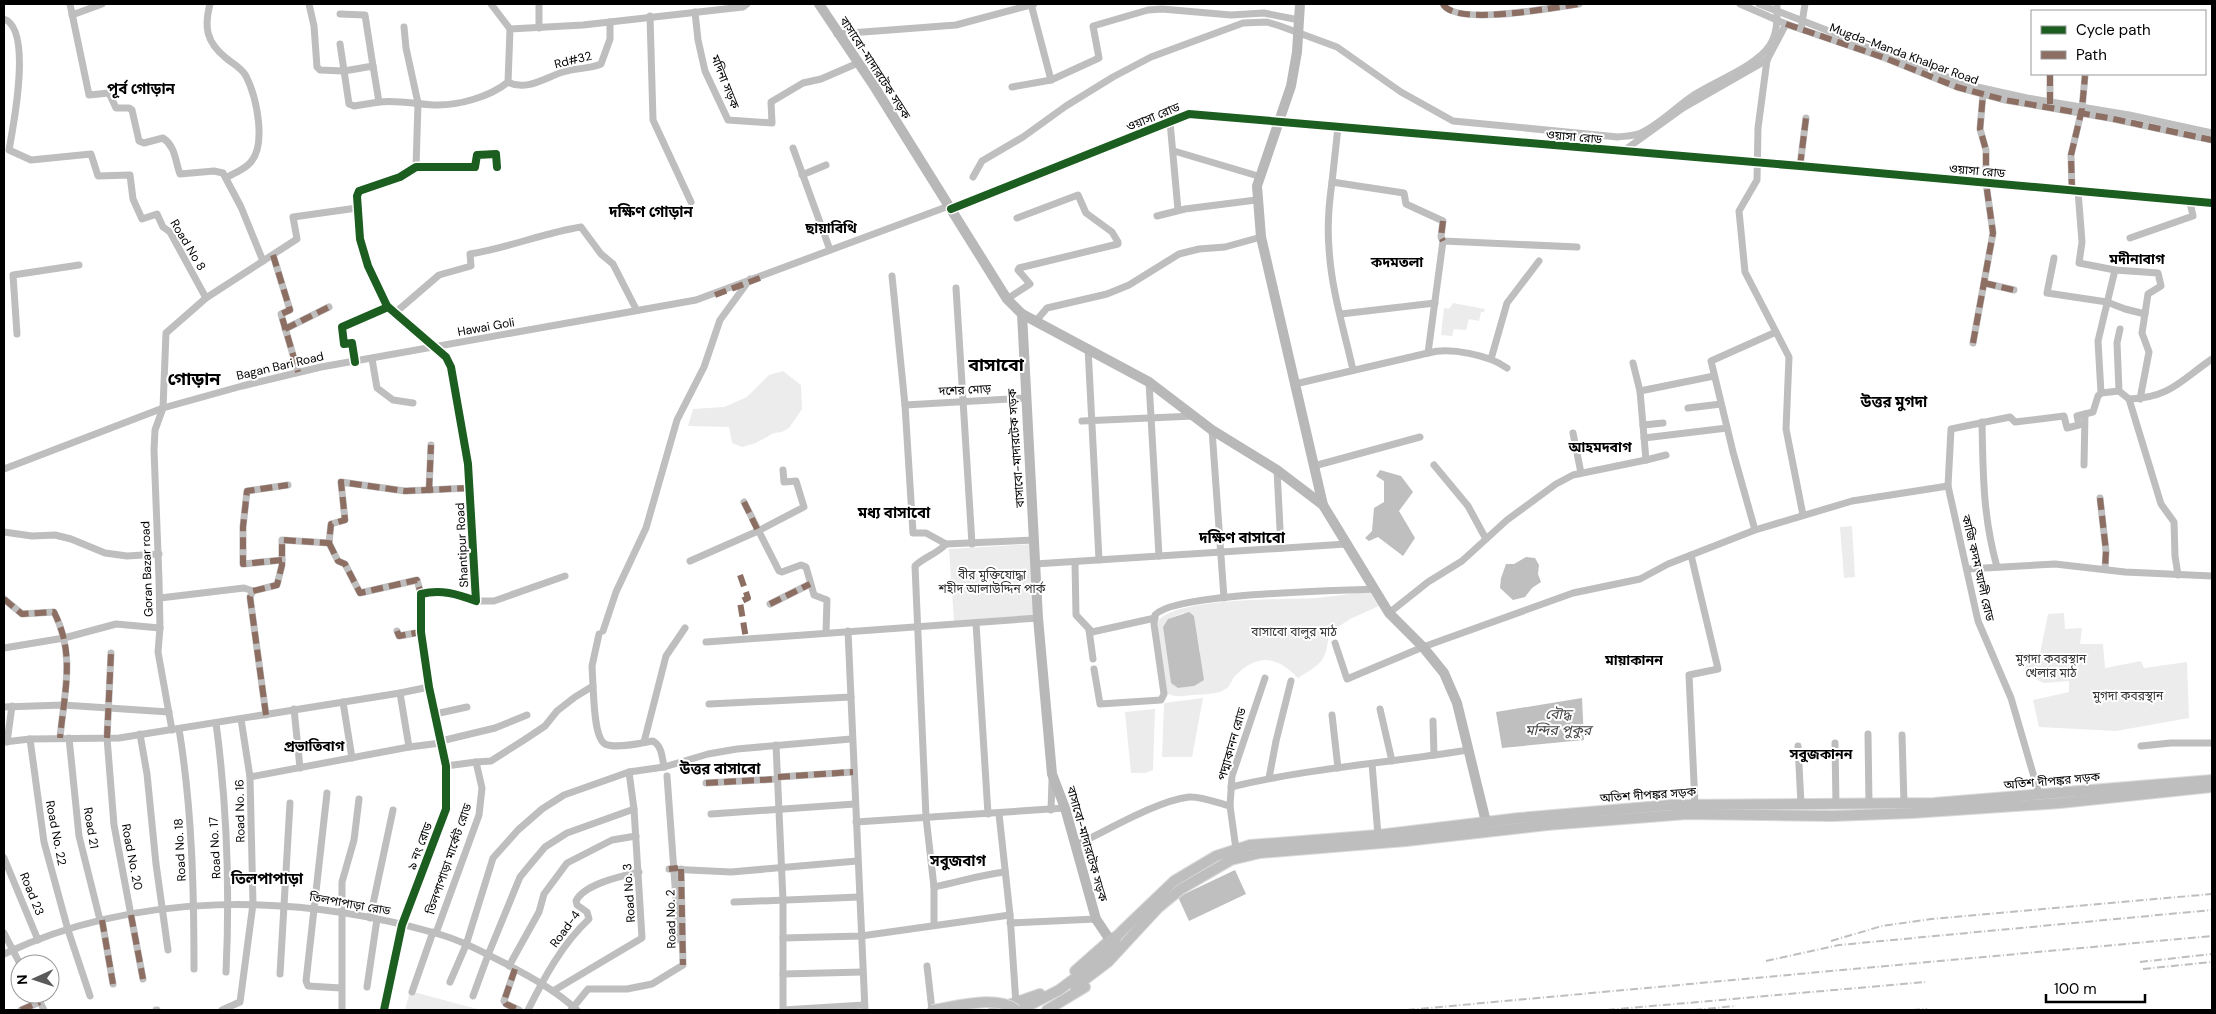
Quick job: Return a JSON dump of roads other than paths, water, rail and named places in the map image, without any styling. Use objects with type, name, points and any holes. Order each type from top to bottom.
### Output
[{"type":"main road","name":"অতিশ দীপঙ্কর সড়ক","points":[[1115,942],[1169,886],[1211,859],[1266,844],[1487,827],[1695,804],[1836,805],[2039,799],[2212,780]]},
{"type":"main road","name":"অতিশ দীপঙ্কর সড়ক","points":[[1115,942],[1130,936],[1181,888],[1237,853],[1406,841],[1487,827],[1547,825],[1687,814],[1858,815],[2039,799],[2212,787]]},
{"type":"main road","points":[[1047,1010],[1093,981],[1117,962],[1129,946],[1130,936]]},
{"type":"main road","points":[[994,1010],[1017,1008],[1059,990],[1094,965],[1115,942]]},
{"type":"main road","points":[[1038,1010],[1095,973],[1115,942]]},
{"type":"main road","points":[[932,1010],[992,1002],[1004,1003],[1017,1008]]},
{"type":"street","points":[[70,4],[89,95],[109,93],[116,108],[129,108],[132,110],[139,140],[144,143],[163,138],[167,140],[173,148],[180,174],[219,172],[226,178],[241,207],[263,261]]},
{"type":"street","points":[[72,15],[102,4]]},
{"type":"street","points":[[210,4],[206,27],[214,45],[226,58],[237,64],[246,75],[258,115],[256,153],[250,163],[226,178]]},
{"type":"street","points":[[309,4],[314,26],[318,68],[322,71],[344,71],[373,66]]},
{"type":"street","points":[[340,44],[349,104],[354,106],[394,100],[436,105],[462,102],[484,95],[508,82],[510,29],[491,4]]},
{"type":"street","points":[[539,4],[539,28]]},
{"type":"street","points":[[510,29],[610,22],[743,7],[747,4]]},
{"type":"street","name":"বাসাবো-মাদারটেক সড়ক","points":[[819,4],[1007,299],[1022,314],[1038,618],[1052,774],[1065,808],[1096,919],[1115,942]]},
{"type":"street","points":[[837,34],[956,26],[1032,4],[1051,80]]},
{"type":"street","points":[[1300,4],[1299,29],[1291,86],[1258,176],[1256,200],[1261,237],[1323,504],[1388,613],[1423,647],[1444,672],[1457,703],[1487,827]]},
{"type":"street","points":[[1443,4],[1449,10],[1479,16],[1580,4]]},
{"type":"street","name":"Mugda-Manda Khalpar Road","points":[[1740,4],[1786,24],[1885,58],[1942,82],[1983,94],[2005,100],[2051,103],[2082,108],[2212,140]]},
{"type":"street","points":[[1801,29],[1805,4]]},
{"type":"street","points":[[1012,87],[1051,80],[1100,57],[1093,26],[1148,10],[1162,9],[1230,15],[1264,13],[1299,29]]},
{"type":"street","name":"মদিনা সড়ক","points":[[695,12],[698,40],[705,71],[728,120],[772,123],[771,102],[803,83],[821,79],[858,63]]},
{"type":"street","points":[[340,14],[365,15],[379,102]]},
{"type":"street","points":[[650,16],[653,120],[690,202]]},
{"type":"street","name":"Road No 8","points":[[4,19],[13,26],[20,53],[14,126],[9,150],[30,160],[91,154],[98,176],[130,175],[133,199],[142,220],[157,214],[163,227],[170,232],[206,298]]},
{"type":"street","name":"Rd#32","points":[[508,82],[515,85],[529,84],[561,72],[602,64],[610,39],[610,22]]},
{"type":"street","points":[[1786,24],[1767,60],[1758,128],[1759,163],[1757,180],[1739,211],[1745,272],[1789,357],[1786,429],[1803,515]]},
{"type":"street","points":[[404,27],[406,48],[418,103],[416,166]]},
{"type":"street","points":[[1622,152],[1684,108],[1767,60]]},
{"type":"street","points":[[2050,75],[2051,103]]},
{"type":"street","points":[[2085,76],[2082,108],[2071,155],[2082,242],[2080,263],[2115,270],[2158,273],[2161,286],[2148,294],[2142,333],[2149,352],[2140,399]]},
{"type":"street","points":[[1973,343],[1993,233],[1986,183],[1986,150],[1980,129],[1983,94]]},
{"type":"street","name":"ওয়াসা রোড","points":[[760,278],[830,250],[950,208],[1189,114],[2212,203]]},
{"type":"street","points":[[1800,166],[1806,118]]},
{"type":"street","points":[[1170,122],[1178,210]]},
{"type":"street","points":[[1338,127],[1329,210],[1329,248],[1353,370]]},
{"type":"street","points":[[792,148],[830,250]]},
{"type":"street","points":[[1174,151],[1258,176]]},
{"type":"street","points":[[356,362],[352,343],[344,344],[342,328],[388,307],[368,266],[360,238],[357,208],[359,191],[400,177],[416,166],[475,167],[477,155],[496,154],[497,168]]},
{"type":"street","points":[[802,175],[826,165]]},
{"type":"street","points":[[1332,182],[1404,193],[1406,204],[1443,221],[1441,237],[1443,241],[1428,353]]},
{"type":"street","points":[[1007,299],[1030,284],[1018,270],[1019,268],[1118,244],[1112,232],[1086,213],[1078,196],[1074,195],[1017,218]]},
{"type":"street","points":[[1157,216],[1178,210],[1256,200]]},
{"type":"street","points":[[2130,238],[2194,216],[2190,202]]},
{"type":"street","name":"Goran Bazar road","points":[[175,729],[169,712],[158,652],[160,598],[154,450],[155,430],[163,408],[166,333],[206,298],[297,239],[293,217],[357,208]]},
{"type":"street","points":[[396,312],[439,275],[471,266],[470,254],[500,249],[552,233],[580,227],[601,254],[613,264],[636,310]]},
{"type":"street","points":[[1035,322],[1047,308],[1106,294],[1129,285],[1179,254],[1199,249],[1225,247],[1261,237]]},
{"type":"street","points":[[1443,241],[1577,247]]},
{"type":"street","points":[[273,256],[290,310],[282,314],[298,372]]},
{"type":"street","points":[[2054,258],[2047,293],[2107,302],[2125,310],[2145,314]]},
{"type":"street","points":[[1491,359],[1507,303],[1539,261]]},
{"type":"street","points":[[17,334],[13,275],[79,265]]},
{"type":"street","points":[[2102,393],[2098,341],[2115,270]]},
{"type":"street","points":[[892,276],[906,405],[913,532],[926,533],[946,544],[1035,540]]},
{"type":"street","name":"Hawai Goli","points":[[433,347],[696,300],[760,278]]},
{"type":"street","points":[[1984,283],[2014,290]]},
{"type":"street","points":[[956,288],[972,544]]},
{"type":"street","points":[[1341,314],[1435,303]]},
{"type":"street","points":[[285,329],[329,307]]},
{"type":"street","name":"Shantipur Road","points":[[388,307],[446,357],[451,367],[468,464],[476,601],[456,593],[436,590],[421,594]]},
{"type":"street","points":[[1022,314],[1149,382],[1212,430],[1278,470],[1323,504]]},
{"type":"street","points":[[2120,329],[2117,343],[2119,391],[2129,400],[2161,504],[2174,522],[2178,574]]},
{"type":"street","points":[[1755,530],[1711,361],[1776,332]]},
{"type":"street","name":"Bagan Bari Road","points":[[4,468],[163,408],[298,372],[433,347]]},
{"type":"street","points":[[1088,348],[1099,560]]},
{"type":"street","points":[[1295,384],[1428,353],[1447,351],[1491,359],[1507,368]]},
{"type":"street","points":[[372,359],[377,388],[393,400],[413,403]]},
{"type":"street","points":[[2129,400],[2156,396],[2172,390],[2186,377],[2212,359]]},
{"type":"street","points":[[1633,364],[1640,391],[1646,460]]},
{"type":"street","points":[[1640,391],[1714,376]]},
{"type":"street","points":[[1149,382],[1159,556]]},
{"type":"street","points":[[1998,567],[1989,539],[1984,503],[1982,422],[2010,417],[2015,422],[2064,416],[2067,428],[2078,425],[2077,416],[2093,412],[2098,396],[2102,393],[2119,391]]},
{"type":"street","name":"দশের মোড়","points":[[906,405],[1025,398]]},
{"type":"street","points":[[1688,408],[1721,404]]},
{"type":"street","points":[[2084,465],[2085,414]]},
{"type":"street","points":[[1082,421],[1194,416]]},
{"type":"street","points":[[1643,425],[1663,422]]},
{"type":"street","name":"কাজি কদম আলী রোড","points":[[1982,422],[1951,429],[1948,486],[1978,621],[2011,698],[2039,799]]},
{"type":"street","points":[[1644,438],[1727,428]]},
{"type":"street","points":[[1212,430],[1224,598]]},
{"type":"street","points":[[1573,433],[1581,473]]},
{"type":"street","points":[[1314,466],[1420,438]]},
{"type":"street","points":[[429,490],[431,445]]},
{"type":"street","points":[[1388,613],[1428,582],[1462,561],[1507,520],[1556,484],[1573,475],[1666,455]]},
{"type":"street","points":[[1434,465],[1468,506],[1486,539]]},
{"type":"street","points":[[690,561],[758,531],[804,507],[796,481],[784,482],[782,470]]},
{"type":"street","points":[[1278,470],[1281,548]]},
{"type":"street","points":[[12,706],[5,742],[30,739],[107,738],[140,734],[400,694],[429,687],[421,632],[421,594],[417,580],[360,593],[345,564],[338,561],[329,543],[331,524],[345,520],[341,482],[405,491],[470,488]]},
{"type":"street","points":[[282,560],[243,564],[243,527],[247,491],[288,485]]},
{"type":"street","points":[[1335,643],[1347,679],[1423,647],[1573,593],[1640,579],[1668,564],[1755,530],[1852,501],[1948,486]]},
{"type":"street","points":[[2100,498],[2106,551],[2105,569]]},
{"type":"street","points":[[744,502],[778,571],[782,572],[804,565],[816,597],[826,600],[826,633]]},
{"type":"street","points":[[4,532],[32,536],[55,535],[71,539],[106,553],[128,556],[159,554]]},
{"type":"street","points":[[160,598],[244,588],[253,592],[277,585],[282,560],[282,540],[329,543]]},
{"type":"street","points":[[934,924],[934,887],[926,817],[915,566],[939,552],[946,544]]},
{"type":"street","points":[[1035,564],[1346,544]]},
{"type":"street","points":[[1691,555],[1718,669],[1689,675],[1695,804]]},
{"type":"street","points":[[1074,562],[1075,612],[1089,630],[1093,659]]},
{"type":"street","points":[[1967,569],[2055,564],[2212,576]]},
{"type":"street","points":[[476,601],[494,602],[565,576]]},
{"type":"street","points":[[770,604],[810,584]]},
{"type":"street","points":[[1094,669],[1100,704],[1161,700],[1164,697],[1154,632],[1155,618],[1158,612],[1173,605],[1196,600],[1373,589]]},
{"type":"street","points":[[253,592],[250,597],[266,715]]},
{"type":"street","points":[[4,599],[22,614],[54,612],[64,638],[68,674],[60,738]]},
{"type":"street","points":[[4,609],[11,606]]},
{"type":"street","points":[[706,642],[1038,618]]},
{"type":"street","points":[[1089,630],[1095,632],[1155,618]]},
{"type":"street","points":[[976,622],[988,814]]},
{"type":"street","points":[[4,648],[64,638],[116,624],[160,628]]},
{"type":"street","points":[[644,742],[666,656],[685,628]]},
{"type":"street","points":[[398,631],[399,636],[421,632]]},
{"type":"street","points":[[776,745],[783,900],[783,1010],[864,1008],[848,632]]},
{"type":"street","points":[[599,634],[592,666],[597,728],[603,742],[606,745],[620,746],[653,741],[658,744],[664,766]]},
{"type":"street","name":"Road No. 20","points":[[111,653],[107,738],[114,825],[143,979]]},
{"type":"street","name":"পদ্মাকানন রোড","points":[[1237,853],[1230,806],[1231,787],[1235,765],[1265,678]]},
{"type":"street","points":[[1270,778],[1276,741],[1291,681]]},
{"type":"street","points":[[446,766],[491,760],[545,726],[557,711],[593,686]]},
{"type":"street","name":"৯ নং রোড","points":[[384,1010],[402,925],[446,809],[446,766],[429,687]]},
{"type":"street","points":[[400,694],[409,747]]},
{"type":"street","points":[[709,704],[851,697]]},
{"type":"street","points":[[343,702],[352,758]]},
{"type":"street","points":[[4,707],[63,705],[169,712]]},
{"type":"street","points":[[435,714],[467,707]]},
{"type":"street","points":[[294,709],[300,768]]},
{"type":"street","points":[[1380,709],[1392,761]]},
{"type":"street","points":[[250,777],[441,742],[495,728],[527,715]]},
{"type":"street","points":[[1332,715],[1338,768]]},
{"type":"street","name":"Road No. 16","points":[[222,1010],[240,1002],[253,904],[250,777],[241,719]]},
{"type":"street","points":[[1432,721],[1434,756]]},
{"type":"street","name":"Road No. 17","points":[[216,723],[222,768],[229,905],[226,972]]},
{"type":"street","name":"Road No. 18","points":[[175,729],[188,794],[194,907],[194,969]]},
{"type":"street","points":[[140,734],[147,774],[156,864],[168,950]]},
{"type":"street","points":[[1868,734],[1869,804]]},
{"type":"street","points":[[1902,735],[1904,804]]},
{"type":"street","name":"Road 21","points":[[69,738],[79,836],[101,920],[113,984]]},
{"type":"street","name":"Road No. 22","points":[[30,739],[44,842],[68,930],[90,996]]},
{"type":"street","points":[[450,982],[466,945],[493,858],[518,830],[542,809],[564,795],[629,772],[664,766],[708,754],[776,745],[852,739]]},
{"type":"street","points":[[1835,742],[1836,805]]},
{"type":"street","points":[[2141,746],[2212,743]]},
{"type":"street","points":[[1798,746],[1801,804]]},
{"type":"street","points":[[1231,787],[1270,778],[1468,750]]},
{"type":"street","name":"তিলপাপাড়া মার্কেট রোড","points":[[412,992],[479,815],[482,788],[476,762]]},
{"type":"street","points":[[1372,764],[1378,835]]},
{"type":"street","name":"Road No. 3","points":[[553,991],[642,938],[639,872],[629,772]]},
{"type":"street","points":[[706,783],[853,772]]},
{"type":"street","points":[[1051,810],[1052,774]]},
{"type":"street","points":[[327,793],[306,981],[308,986],[341,988]]},
{"type":"street","points":[[1076,846],[1111,827],[1172,802],[1190,797],[1230,806]]},
{"type":"street","points":[[342,1010],[342,882],[354,840],[359,799]]},
{"type":"street","points":[[280,974],[290,803]]},
{"type":"street","points":[[712,814],[855,804]]},
{"type":"street","points":[[856,822],[999,814],[1065,808]]},
{"type":"street","points":[[473,996],[520,877],[545,847],[567,833],[634,809]]},
{"type":"street","points":[[370,918],[393,810]]},
{"type":"street","points":[[999,814],[1010,915],[1017,1008]]},
{"type":"street","points":[[519,1010],[506,1004],[504,1000],[512,967],[539,912],[544,894],[567,863],[612,840],[636,836]]},
{"type":"street","name":"Road 23","points":[[4,858],[38,940]]},
{"type":"street","points":[[669,869],[731,872],[858,862]]},
{"type":"street","name":"Road No. 2","points":[[574,1009],[588,989],[627,989],[652,984],[683,965],[680,869]]},
{"type":"street","name":"Road-4","points":[[541,983],[574,933],[589,919],[587,912],[577,905],[578,896],[607,880],[639,872]]},
{"type":"street","points":[[934,887],[978,875],[1005,872]]},
{"type":"street","points":[[734,902],[859,897]]},
{"type":"street","name":"তিলপাপাড়া রোড","points":[[4,954],[38,940],[101,920],[163,909],[253,904],[284,906],[370,918],[435,933],[466,945],[512,967],[553,991],[574,1009]]},
{"type":"street","points":[[783,938],[861,936],[934,924],[1010,915]]},
{"type":"street","points":[[1010,923],[1096,919]]},
{"type":"street","points":[[367,987],[377,920]]},
{"type":"street","points":[[4,934],[15,954]]},
{"type":"street","points":[[927,966],[932,1010]]},
{"type":"street","points":[[783,974],[863,972]]},
{"type":"street","points":[[528,1010],[541,983]]},
{"type":"street","points":[[21,1010],[35,1004]]},
{"type":"water","points":[[1380,470],[1401,476],[1413,492],[1399,511],[1415,538],[1403,556],[1378,537],[1369,541],[1365,538],[1372,531],[1374,508],[1384,502],[1384,481],[1376,476]]},
{"type":"water","points":[[1526,557],[1535,558],[1539,565],[1538,574],[1541,582],[1532,588],[1525,597],[1513,600],[1500,588],[1501,578],[1506,564],[1514,564]]},
{"type":"water","points":[[1189,612],[1194,616],[1204,680],[1194,686],[1178,688],[1171,683],[1163,627],[1168,619]]},
{"type":"water","name":"বৌদ্ধ মন্দির পুকুর","points":[[1582,698],[1584,740],[1502,748],[1496,712]]},
{"type":"water","points":[[1235,870],[1246,894],[1189,921],[1178,897]]},
{"type":"waterway","points":[[1759,4],[1968,85],[2027,98],[2129,115],[2212,133]]},
{"type":"waterway","points":[[973,177],[982,161],[1023,137],[1066,106],[1113,77],[1151,57],[1243,23],[1267,22],[1337,47],[1401,92],[1453,121],[1618,137],[1636,135],[1655,125],[1694,95],[1735,73],[1764,53],[1774,35],[1777,4]]},
{"type":"waterway","points":[[603,631],[616,592],[646,528],[677,420],[704,367],[720,320],[750,279]]},
{"type":"waterway","points":[[667,776],[679,940]]},
{"type":"railway","points":[[1831,941],[1882,926],[1931,919],[2212,894]]},
{"type":"railway","points":[[1766,961],[1839,945],[2212,910]]},
{"type":"railway","points":[[1407,1010],[2212,936]]},
{"type":"railway","points":[[2140,962],[2212,954]]},
{"type":"railway","points":[[2143,969],[2212,962]]},
{"type":"railway","points":[[1607,1010],[1925,982]]},
{"type":"railway","points":[[1694,1010],[1736,1006]]},
{"type":"railway","points":[[1912,1010],[1927,1009]]},
{"type":"district","name":"পূর্ব গোড়ান","points":[[141,89]]},
{"type":"district","name":"দক্ষিণ গোড়ান","points":[[651,212]]},
{"type":"district","name":"ছায়াবিথি","points":[[831,228]]},
{"type":"district","name":"মদীনাবাগ","points":[[2137,259]]},
{"type":"district","name":"কদমতলা","points":[[1397,262]]},
{"type":"district","name":"বাসাবো","points":[[996,365]]},
{"type":"district","name":"গোড়ান","points":[[194,379]]},
{"type":"district","name":"উত্তর মুগদা","points":[[1894,402]]},
{"type":"district","name":"আহমদবাগ","points":[[1600,447]]},
{"type":"district","name":"মধ্য বাসাবো","points":[[894,513]]},
{"type":"district","name":"দক্ষিণ বাসাবো","points":[[1242,538]]},
{"type":"district","name":"মায়াকানন","points":[[1634,660]]},
{"type":"district","name":"প্রভাতিবাগ","points":[[314,746]]},
{"type":"district","name":"সবুজকানন","points":[[1821,754]]},
{"type":"district","name":"উত্তর বাসাবো","points":[[720,769]]},
{"type":"district","name":"সবুজবাগ","points":[[958,861]]},
{"type":"district","name":"তিলপাপাড়া","points":[[267,879]]},
{"type":"park label","name":"বীর মুক্তিযোদ্ধা শহীদ আলাউদ্দিন পার্ক","points":[[992,582]]},
{"type":"park label","name":"বাসাবো বালুর মাঠ","points":[[1294,632]]},
{"type":"park label","name":"মুগদা কবরস্থান খেলার মাঠ","points":[[2051,666]]},
{"type":"park label","name":"মুগদা কবরস্থান","points":[[2128,696]]}]
